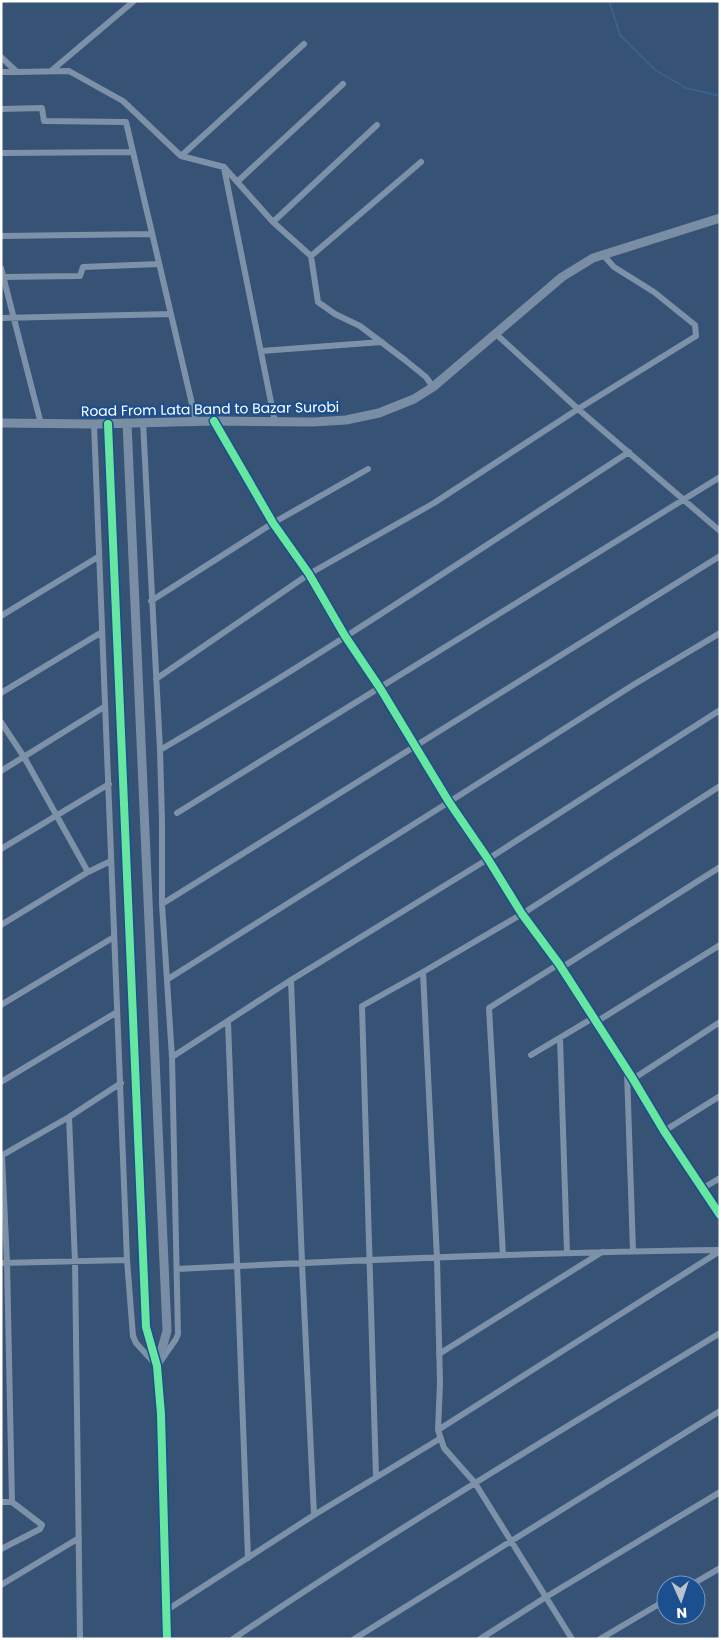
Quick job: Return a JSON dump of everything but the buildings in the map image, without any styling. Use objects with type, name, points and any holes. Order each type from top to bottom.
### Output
[{"type":"street","points":[[51,71],[134,1]]},
{"type":"street","points":[[181,156],[304,44]]},
{"type":"street","points":[[1,57],[17,72]]},
{"type":"street","points":[[1,72],[69,70],[123,101],[181,156],[224,167],[273,222],[310,256],[318,302],[335,314],[360,326],[382,342],[426,377],[433,387]]},
{"type":"street","points":[[237,182],[343,84]]},
{"type":"street","points":[[1,109],[42,108],[44,121],[126,122],[196,422]]},
{"type":"street","points":[[273,222],[377,124]]},
{"type":"street","points":[[1,153],[133,152]]},
{"type":"street","points":[[310,256],[421,162]]},
{"type":"street","points":[[224,167],[275,422]]},
{"type":"street","name":"Road From Lata Band to Bazar Surobi","points":[[1,423],[108,424],[214,420],[275,422],[346,420],[380,413],[414,399],[433,387],[562,276],[593,258],[720,218]]},
{"type":"street","points":[[1,236],[152,234]]},
{"type":"street","points":[[156,679],[309,574],[434,503],[578,409],[696,336],[694,325],[654,292],[614,267],[604,256]]},
{"type":"street","points":[[2,277],[80,276],[82,267],[159,264]]},
{"type":"street","points":[[1,268],[40,424]]},
{"type":"street","points":[[1,318],[171,314]]},
{"type":"street","points":[[496,334],[578,409],[720,531]]},
{"type":"street","points":[[261,351],[382,342]]},
{"type":"street","points":[[214,420],[273,523],[309,574],[345,636],[380,688],[449,802],[488,859],[522,914],[560,966],[633,1079],[664,1131],[720,1215]]},
{"type":"street","points":[[143,422],[160,750],[162,904],[172,1057],[178,1334],[157,1366]]},
{"type":"street","points":[[127,423],[167,1331],[157,1366]]},
{"type":"street","points":[[94,424],[127,1260],[133,1336],[136,1344],[157,1366]]},
{"type":"street","points":[[108,424],[146,1327],[157,1366],[163,1457],[167,1639]]},
{"type":"street","points":[[160,750],[204,725],[345,636],[629,452]]},
{"type":"street","points":[[152,601],[273,523],[368,469]]},
{"type":"street","points":[[177,813],[720,477]]},
{"type":"street","points":[[162,904],[720,556]]},
{"type":"street","points":[[1,616],[98,557]]},
{"type":"street","points":[[1,693],[102,632]]},
{"type":"street","points":[[168,979],[633,685],[720,633]]},
{"type":"street","points":[[1,771],[104,707]]},
{"type":"street","points":[[172,1057],[291,980],[488,859],[720,710]]},
{"type":"street","points":[[1,722],[24,757],[88,872]]},
{"type":"street","points":[[1,849],[109,784]]},
{"type":"street","points":[[376,1477],[370,1260],[366,1198],[362,1006],[522,914],[720,786]]},
{"type":"street","points":[[1,925],[88,872],[111,861]]},
{"type":"street","points":[[503,1255],[489,1008],[720,867]]},
{"type":"street","points":[[1,1005],[114,937]]},
{"type":"street","points":[[531,1055],[595,1020],[720,945]]},
{"type":"street","points":[[423,972],[437,1258],[438,1430],[444,1448],[475,1483],[572,1639]]},
{"type":"street","points":[[291,980],[314,1515]]},
{"type":"street","points":[[1,1082],[118,1012]]},
{"type":"street","points":[[228,1022],[248,1558]]},
{"type":"street","points":[[633,1079],[720,1022]]},
{"type":"street","points":[[560,1038],[567,1253]]},
{"type":"street","points":[[627,1070],[634,1251]]},
{"type":"street","points":[[12,1502],[2,1156],[121,1082]]},
{"type":"street","points":[[664,1131],[720,1096]]},
{"type":"street","points":[[69,1116],[75,1261],[80,1639]]},
{"type":"street","points":[[703,1188],[720,1178]]},
{"type":"street","points":[[177,1270],[603,1251],[720,1250]]},
{"type":"street","points":[[438,1430],[720,1250]]},
{"type":"street","points":[[439,1354],[603,1251]]},
{"type":"street","points":[[4,1263],[127,1260]]},
{"type":"street","points":[[234,1639],[291,1600],[475,1483],[720,1333]]},
{"type":"street","points":[[354,1639],[720,1411]]},
{"type":"street","points":[[167,1610],[314,1515],[440,1438]]},
{"type":"street","points":[[480,1639],[720,1492]]},
{"type":"street","points":[[1,1502],[12,1502],[42,1525],[40,1529],[1,1549]]},
{"type":"street","points":[[1,1585],[79,1538]]},
{"type":"street","points":[[706,1576],[720,1568]]},
{"type":"street","points":[[600,1639],[656,1606]]},
{"type":"waterway","points":[[609,1],[620,35],[655,70],[686,88],[720,96]]},
{"type":"cycle path","points":[[214,421],[273,523],[309,574],[345,636],[380,688],[449,802],[488,859],[522,914],[559,964],[664,1131],[720,1215]]},
{"type":"cycle path","points":[[108,424],[146,1327],[157,1366],[161,1414],[167,1639]]}]
